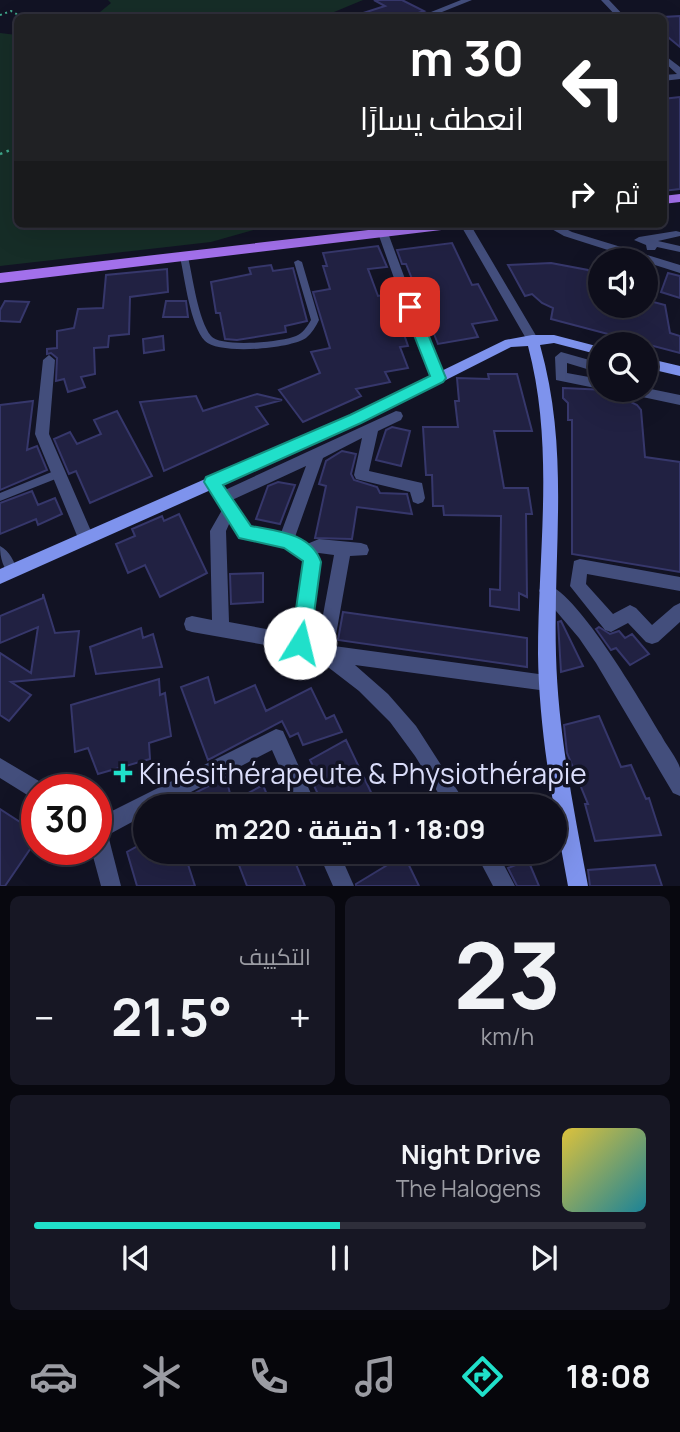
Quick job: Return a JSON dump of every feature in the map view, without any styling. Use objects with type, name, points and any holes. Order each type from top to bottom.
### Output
[{"type":"main road","points":[[0,278],[425,228]]},
{"type":"main road","points":[[531,339],[542,373],[550,442],[547,682],[556,772],[578,886]]},
{"type":"main road","points":[[6,574],[356,419],[500,347],[531,339],[554,339],[588,348]]},
{"type":"main road","points":[[658,366],[680,371]]},
{"type":"street","points":[[430,14],[468,0]]},
{"type":"street","points":[[605,0],[619,14]]},
{"type":"street","points":[[667,60],[680,74]]},
{"type":"street","points":[[467,228],[531,339]]},
{"type":"street","points":[[556,228],[612,248]]},
{"type":"street","points":[[383,233],[438,378]]},
{"type":"street","points":[[653,240],[679,233]]},
{"type":"street","points":[[650,248],[653,240]]},
{"type":"street","points":[[653,240],[680,249]]},
{"type":"street","points":[[658,262],[680,269]]},
{"type":"street","points":[[588,365],[561,357],[561,377],[588,382]]},
{"type":"street","points":[[49,360],[42,434],[86,538]]},
{"type":"street","points":[[561,367],[588,373]]},
{"type":"street","points":[[658,395],[680,400]]},
{"type":"street","points":[[227,505],[317,454],[396,416]]},
{"type":"street","points":[[372,426],[361,475],[417,487],[418,498]]},
{"type":"street","points":[[286,541],[317,454]]},
{"type":"street","points":[[212,482],[245,533],[286,541],[306,551],[312,562],[300,643]]},
{"type":"street","points":[[221,629],[218,531],[227,505]]},
{"type":"street","points":[[306,551],[319,546],[361,550]]},
{"type":"street","points":[[324,653],[342,549]]},
{"type":"street","points":[[680,584],[580,566],[578,586],[611,624],[630,613],[652,636],[680,611]]},
{"type":"street","points":[[547,591],[566,608],[622,690],[680,786]]},
{"type":"street","points":[[192,624],[300,643],[324,653],[376,692],[404,722],[450,794]]},
{"type":"street","points":[[324,653],[547,682]]},
{"type":"street","points":[[167,794],[276,738],[301,794]]},
{"type":"street","points":[[0,767],[21,781]]},
{"type":"street","points":[[112,822],[133,811]]},
{"type":"street","points":[[334,864],[344,886]]},
{"type":"street","points":[[492,864],[505,886]]},
{"type":"street","points":[[106,865],[111,886]]},
{"type":"lane","points":[[184,257],[203,332],[211,342],[224,346],[296,339],[309,331],[315,320],[298,262]]},
{"type":"lane","points":[[0,497],[59,474]]},
{"type":"lane","points":[[0,551],[9,562],[6,574]]},
{"type":"path","points":[[0,15],[11,11],[17,14]]},
{"type":"green space","points":[[108,0],[363,0],[329,14],[98,14],[111,3]]},
{"type":"green space","points":[[0,33],[14,35],[14,228],[257,228],[211,242],[0,266]]},
{"type":"building","points":[[374,0],[402,0],[424,11],[415,14],[360,14],[385,6]]},
{"type":"building","points":[[680,16],[680,47],[667,36],[667,17]]},
{"type":"building","points":[[680,97],[680,189],[667,191],[667,99]]},
{"type":"building","points":[[452,243],[472,285],[478,284],[497,320],[472,324],[478,337],[438,344],[406,264],[402,264],[397,250]]},
{"type":"building","points":[[378,246],[387,267],[368,269],[378,296],[390,294],[408,346],[400,347],[408,368],[385,372],[390,382],[356,389],[361,396],[303,422],[279,390],[320,373],[311,352],[330,348],[313,292],[330,289],[323,266],[327,266],[323,253]]},
{"type":"building","points":[[551,263],[588,270],[588,318],[658,318],[658,303],[665,305],[670,333],[680,336],[680,353],[658,347],[658,332],[600,332],[551,319],[553,308],[532,294],[525,296],[508,265]]},
{"type":"building","points":[[271,265],[273,271],[293,268],[307,321],[285,326],[286,332],[237,340],[225,339],[220,313],[216,313],[211,282],[251,274],[249,268]]},
{"type":"building","points":[[167,269],[168,292],[130,297],[129,334],[109,336],[108,347],[94,348],[95,374],[81,377],[85,387],[68,392],[64,379],[56,381],[57,358],[51,353],[47,354],[47,349],[57,348],[57,331],[74,328],[78,309],[103,308],[106,275]]},
{"type":"building","points":[[668,273],[680,276],[680,298],[661,292]]},
{"type":"building","points":[[5,301],[29,302],[20,322],[0,321],[0,310]]},
{"type":"building","points":[[166,301],[186,301],[188,317],[163,317]]},
{"type":"building","points":[[163,336],[164,350],[144,353],[143,339]]},
{"type":"building","points":[[488,374],[517,374],[532,431],[494,431],[504,488],[528,488],[532,514],[526,514],[527,597],[519,593],[519,610],[490,606],[490,589],[500,590],[501,516],[444,515],[443,506],[433,506],[432,475],[426,475],[423,427],[458,427],[455,401],[459,401],[457,378],[489,379]]},
{"type":"building","points":[[563,388],[588,389],[588,402],[631,402],[637,405],[641,410],[645,457],[680,462],[680,572],[572,554],[572,420],[568,420],[568,403],[563,398]]},
{"type":"building","points":[[257,394],[282,400],[256,407],[268,424],[164,471],[140,402],[196,396],[203,411]]},
{"type":"building","points":[[33,401],[27,450],[37,446],[47,470],[0,490],[0,405]]},
{"type":"building","points":[[117,411],[152,476],[90,503],[76,471],[69,474],[54,439],[70,432],[77,444],[101,434],[94,420]]},
{"type":"building","points":[[392,427],[410,431],[401,466],[376,460],[386,430]]},
{"type":"building","points":[[342,451],[356,454],[351,474],[354,480],[377,487],[380,493],[407,494],[412,514],[357,507],[352,539],[315,538],[326,486],[319,484],[326,461]]},
{"type":"building","points":[[278,482],[295,485],[280,524],[256,519],[268,486]]},
{"type":"building","points":[[32,491],[38,505],[55,498],[62,514],[38,525],[36,519],[0,534],[0,503]]},
{"type":"building","points":[[179,514],[207,573],[160,597],[145,565],[128,573],[116,544],[135,536],[132,529],[162,516],[164,521]]},
{"type":"building","points":[[263,573],[263,602],[231,604],[230,574]]},
{"type":"building","points":[[43,594],[55,633],[79,631],[74,676],[11,682],[31,695],[9,721],[0,715],[0,653],[31,673],[38,627],[0,643],[0,616],[43,598]]},
{"type":"building","points":[[343,612],[527,638],[527,667],[338,640]]},
{"type":"building","points":[[561,621],[583,666],[561,672],[558,622]]},
{"type":"building","points":[[599,627],[610,634],[619,631],[625,638],[632,634],[649,654],[630,665],[616,648],[611,650],[596,629]]},
{"type":"building","points":[[141,628],[143,638],[153,634],[162,667],[96,674],[90,647]]},
{"type":"building","points":[[208,677],[215,703],[255,685],[266,711],[311,688],[326,719],[334,715],[342,732],[303,745],[298,733],[290,737],[282,721],[208,760],[181,687]]},
{"type":"building","points":[[159,679],[160,695],[165,693],[171,736],[149,743],[150,759],[98,774],[88,748],[75,752],[71,705]]},
{"type":"building","points":[[599,716],[621,767],[631,765],[646,799],[649,798],[661,835],[595,841],[585,804],[588,804],[567,753],[564,725]]},
{"type":"building","points":[[346,740],[372,794],[318,794],[309,775],[316,772],[310,760]]},
{"type":"building","points":[[226,777],[230,794],[193,794]]},
{"type":"building","points":[[263,785],[267,794],[247,794]]},
{"type":"building","points":[[0,809],[21,823],[21,862],[5,886],[0,886]]},
{"type":"building","points":[[133,849],[133,864],[188,864],[195,886],[137,886],[127,852]]},
{"type":"building","points":[[239,864],[296,864],[305,886],[247,886]]},
{"type":"building","points":[[389,864],[408,864],[419,886],[356,886]]},
{"type":"building","points":[[518,864],[530,864],[539,886],[517,886],[508,868]]},
{"type":"building","points":[[655,865],[662,886],[590,886],[588,870]]},
{"type":"place","name":"Kinésithérapeute & Physiothérapie","points":[[123,773]]},
{"type":"route","points":[[300,643],[312,562],[310,556],[306,551],[286,541],[245,533],[212,482],[356,419],[438,378],[410,307]]}]
